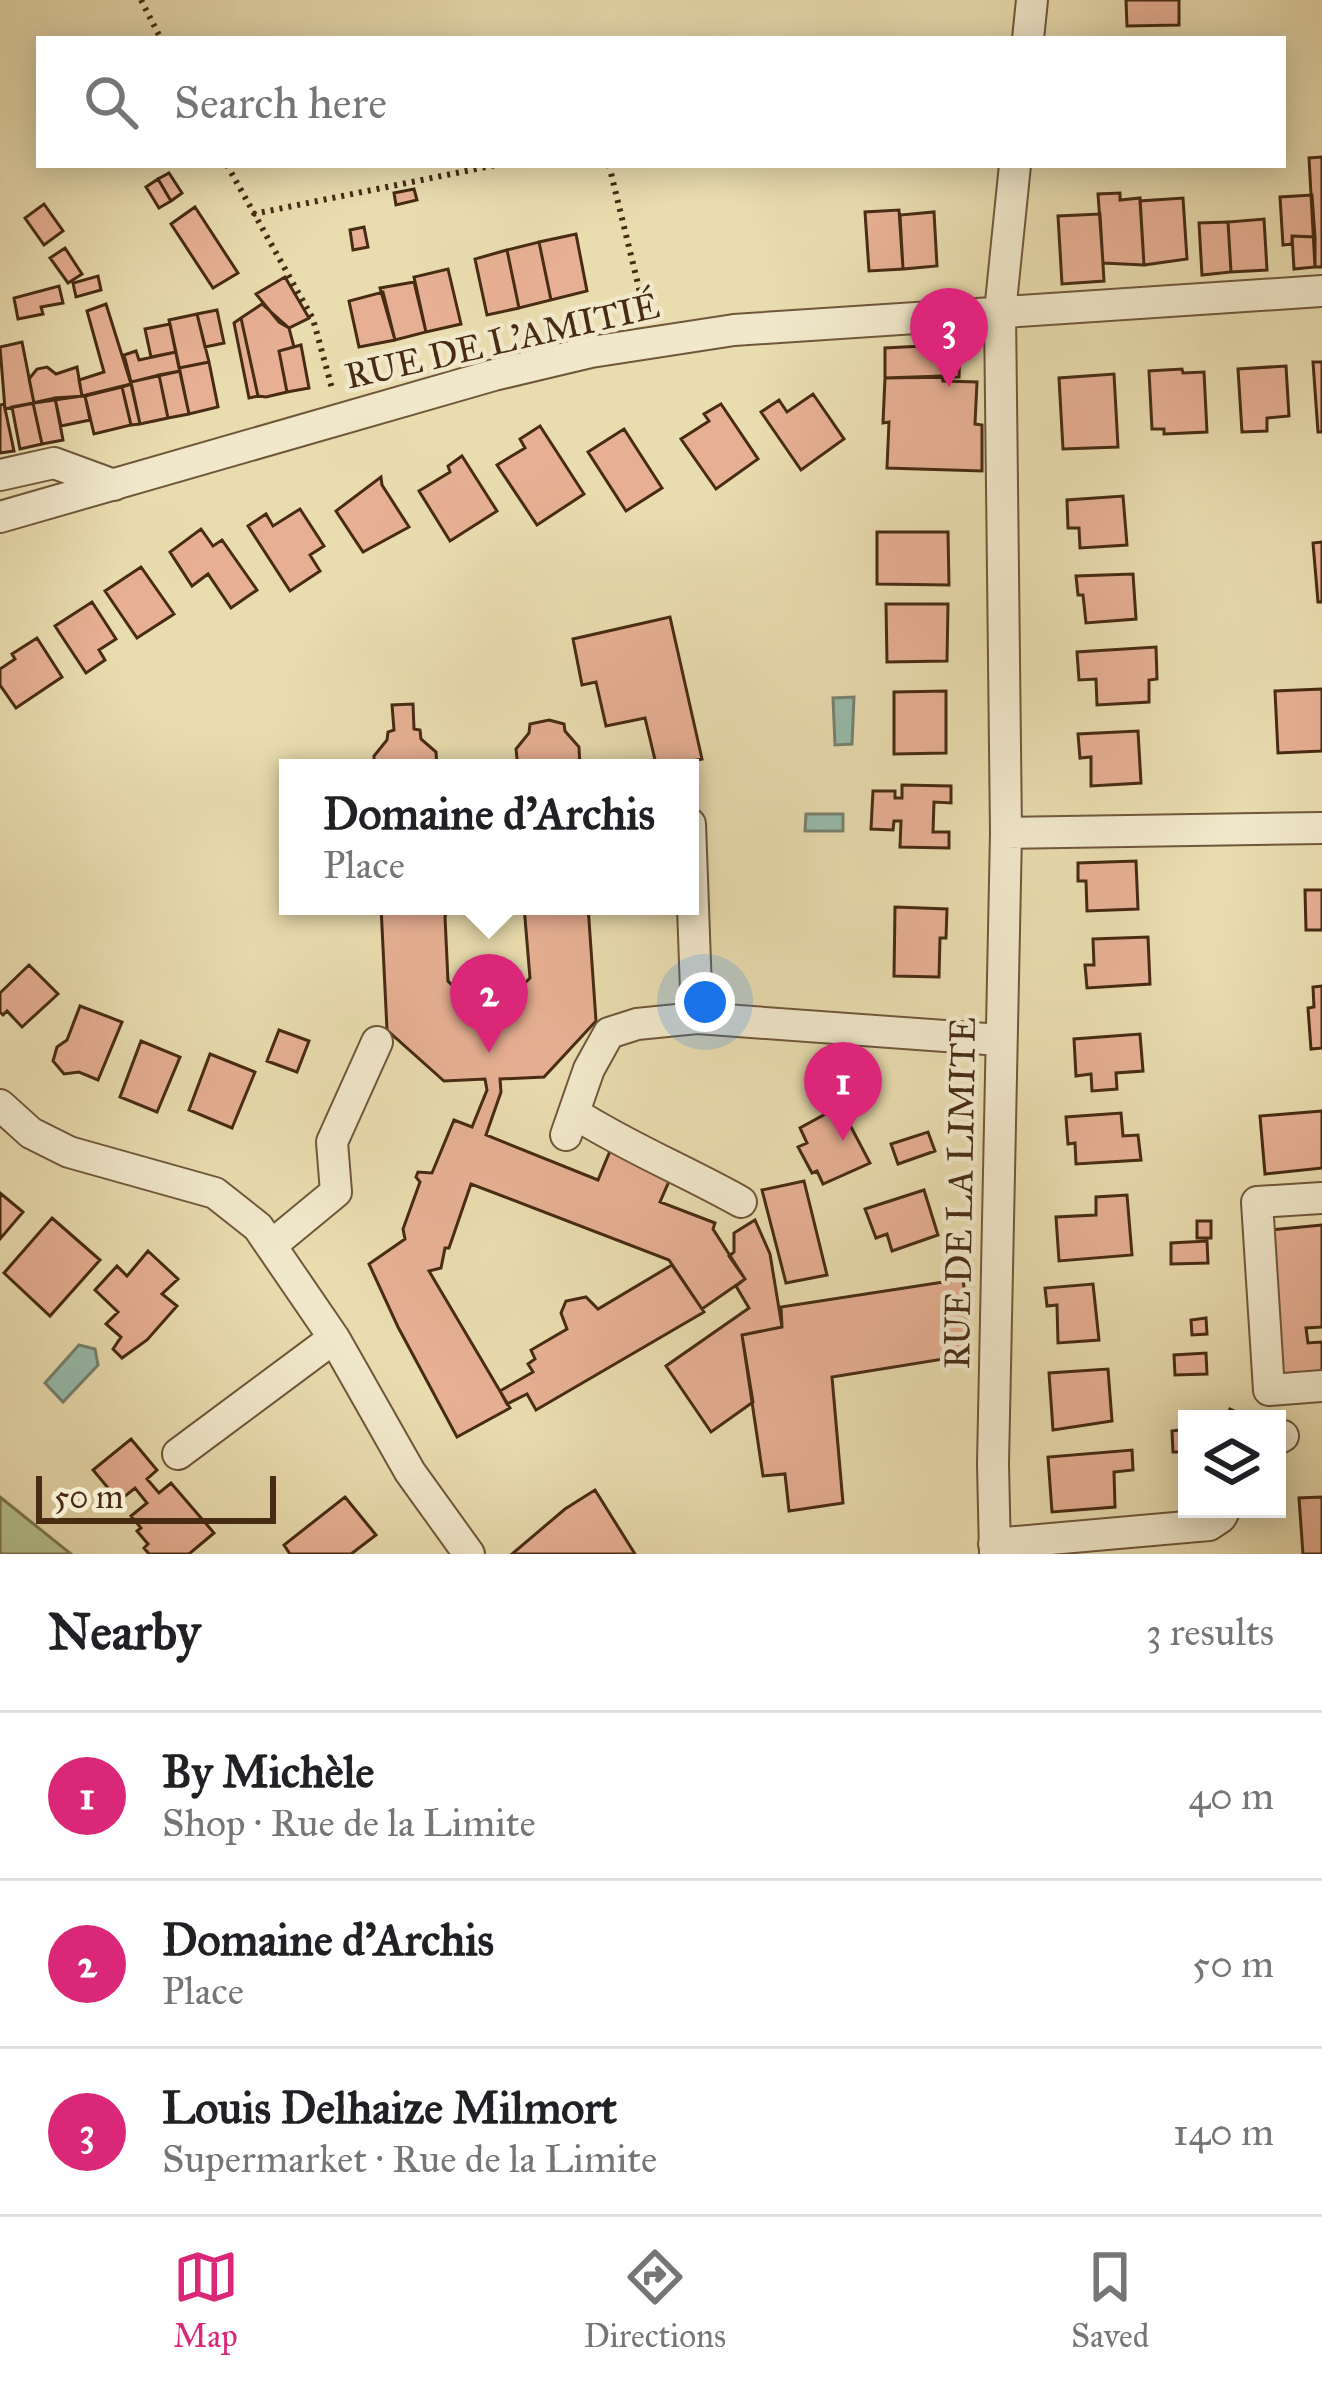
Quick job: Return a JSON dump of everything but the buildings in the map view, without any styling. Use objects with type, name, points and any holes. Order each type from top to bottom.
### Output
[{"type":"street","points":[[1028,36],[1031,0]]},
{"type":"street","name":"RUE DE LA LIMITE","points":[[994,1549],[1006,833],[1000,312],[1015,168]]},
{"type":"street","name":"RUE DE L'AMITIÉ","points":[[0,517],[494,375],[652,343],[734,330],[1322,291]]},
{"type":"street","points":[[0,475],[54,463],[114,484]]},
{"type":"street","points":[[1006,833],[1322,828]]},
{"type":"street","points":[[694,915],[698,1018]]},
{"type":"street","points":[[740,1202],[671,1162],[570,1124],[609,1033],[638,1024],[698,1018],[1000,1040]]},
{"type":"street","points":[[273,1244],[336,1192],[332,1142],[377,1042]]},
{"type":"street","points":[[0,1105],[31,1133],[69,1152],[215,1193],[273,1244],[334,1338],[410,1472],[469,1554]]},
{"type":"street","points":[[1322,1198],[1257,1202],[1269,1390],[1322,1386]]},
{"type":"street","points":[[178,1454],[334,1338]]},
{"type":"street","points":[[994,1549],[1192,1528],[1220,1518]]},
{"type":"path","points":[[141,0],[159,36]]},
{"type":"path","points":[[229,168],[313,319],[340,418]]},
{"type":"path","points":[[254,214],[481,168]]},
{"type":"path","points":[[610,168],[652,343]]},
{"type":"green space","points":[[0,1497],[71,1554],[0,1554]]},
{"type":"shaded area","points":[[854,697],[852,744],[835,745],[833,698]]},
{"type":"shaded area","points":[[806,814],[843,814],[843,831],[805,831]]},
{"type":"shaded area","points":[[79,1345],[95,1349],[98,1365],[63,1402],[45,1383]]},
{"type":"place","name":"Louis Delhaize Milmort","points":[[949,387]]},
{"type":"place","name":"Domaine d'Archis","points":[[489,1053]]},
{"type":"place","name":"By Michèle","points":[[843,1141]]}]
